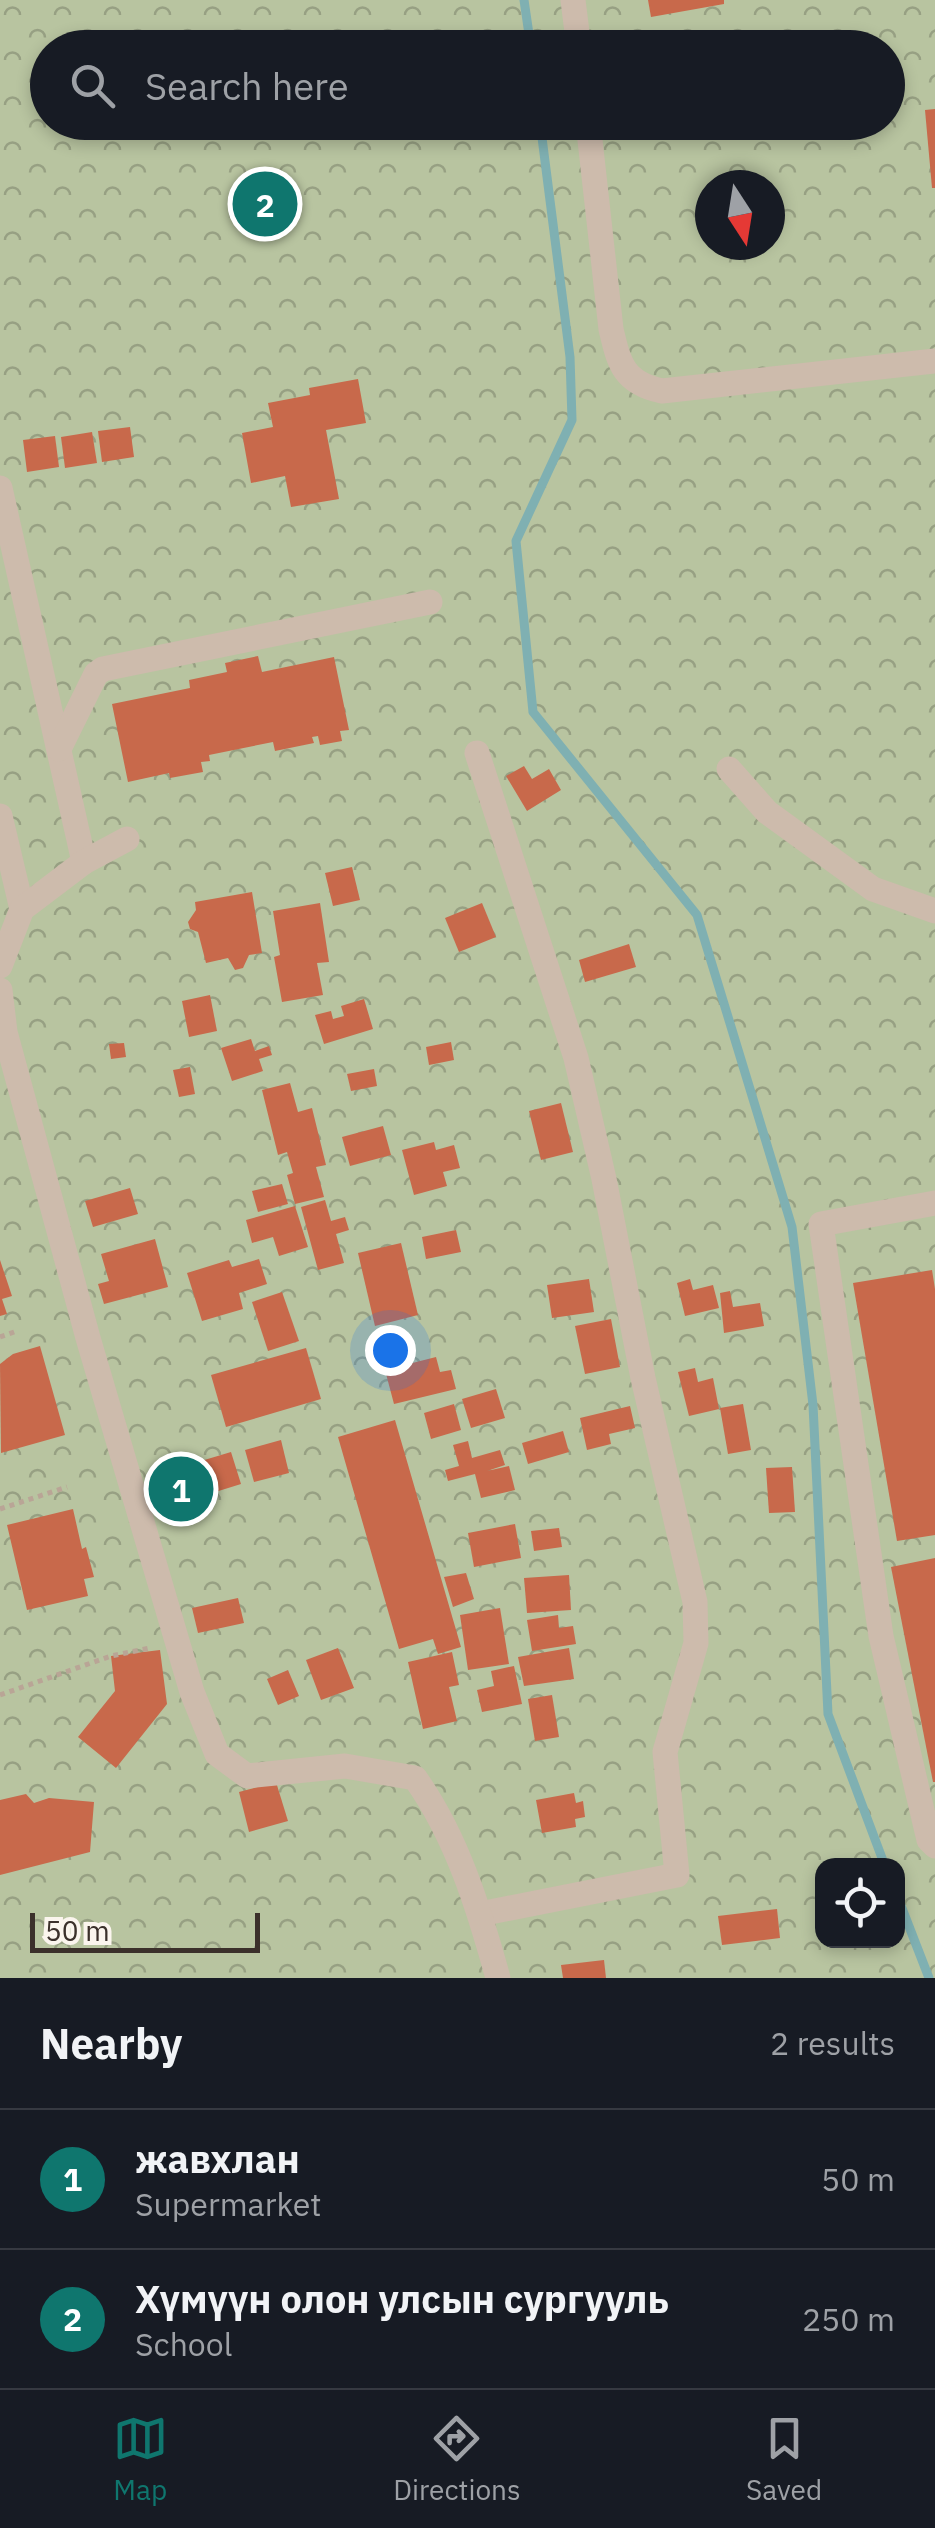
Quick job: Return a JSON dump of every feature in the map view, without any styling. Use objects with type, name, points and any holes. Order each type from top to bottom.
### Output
[{"type":"street","points":[[574,0],[577,30]]},
{"type":"street","points":[[590,140],[616,354],[641,387],[662,391],[935,362]]},
{"type":"street","points":[[0,488],[84,862]]},
{"type":"street","points":[[58,749],[96,674],[103,669],[430,602]]},
{"type":"street","points":[[478,753],[576,1058],[642,1378],[695,1602],[696,1643],[665,1752],[676,1874],[480,1914]]},
{"type":"street","points":[[729,769],[767,812],[873,889],[935,911]]},
{"type":"street","points":[[0,816],[22,909]]},
{"type":"street","points":[[0,966],[22,909],[84,862],[127,839]]},
{"type":"street","points":[[0,990],[5,1032],[88,1338],[168,1590],[177,1642],[192,1692],[217,1754],[248,1776],[344,1766],[416,1778],[436,1807],[480,1914],[498,1978]]},
{"type":"street","points":[[935,1203],[821,1224],[881,1636],[929,1840],[935,1846]]},
{"type":"path","points":[[0,1337],[16,1331]]},
{"type":"path","points":[[0,1509],[67,1486]]},
{"type":"path","points":[[0,1695],[110,1656],[177,1642]]},
{"type":"green space","points":[[0,0],[935,0],[935,1978],[0,1978]]},
{"type":"building","points":[[648,0],[724,0],[724,4],[651,17]]},
{"type":"building","points":[[935,109],[935,188],[932,188],[925,110]]},
{"type":"building","points":[[358,379],[366,423],[326,430],[339,499],[291,507],[285,476],[251,483],[242,433],[273,427],[268,403],[310,395],[309,388]]},
{"type":"building","points":[[130,427],[134,457],[102,462],[98,431]]},
{"type":"building","points":[[92,432],[97,463],[65,468],[61,437]]},
{"type":"building","points":[[55,436],[59,467],[27,472],[23,440]]},
{"type":"building","points":[[258,656],[262,672],[334,657],[349,730],[340,731],[342,741],[320,745],[318,736],[312,737],[314,743],[275,751],[273,742],[209,755],[210,761],[201,762],[203,772],[170,778],[169,773],[128,782],[112,704],[190,688],[189,680],[227,672],[225,663]]},
{"type":"building","points":[[524,766],[532,779],[549,769],[561,790],[527,811],[506,776]]},
{"type":"building","points":[[352,867],[360,900],[333,906],[325,873]]},
{"type":"building","points":[[252,892],[262,953],[249,955],[243,968],[235,970],[228,958],[206,963],[198,932],[190,929],[188,922],[196,910],[195,902]]},
{"type":"building","points":[[320,903],[329,962],[317,963],[323,995],[282,1002],[274,957],[280,955],[273,911]]},
{"type":"building","points":[[482,903],[496,937],[459,952],[445,918]]},
{"type":"building","points":[[629,944],[636,967],[585,982],[579,960]]},
{"type":"building","points":[[210,995],[217,1031],[189,1037],[182,1001]]},
{"type":"building","points":[[364,999],[373,1029],[324,1044],[315,1015],[331,1011],[333,1019],[344,1016],[341,1006]]},
{"type":"building","points":[[251,1039],[255,1051],[269,1046],[272,1055],[259,1059],[263,1071],[232,1081],[221,1048]]},
{"type":"building","points":[[451,1042],[454,1060],[429,1065],[426,1047]]},
{"type":"building","points":[[124,1043],[126,1057],[111,1059],[109,1044]]},
{"type":"building","points":[[190,1067],[195,1094],[179,1097],[173,1070]]},
{"type":"building","points":[[374,1069],[377,1086],[351,1091],[347,1074]]},
{"type":"building","points":[[290,1083],[298,1112],[312,1108],[326,1165],[316,1167],[324,1197],[295,1204],[287,1175],[293,1173],[287,1152],[278,1155],[262,1090]]},
{"type":"building","points":[[561,1103],[573,1152],[541,1160],[529,1111]]},
{"type":"building","points":[[383,1126],[391,1155],[350,1166],[342,1137]]},
{"type":"building","points":[[434,1142],[436,1150],[454,1145],[460,1168],[443,1172],[447,1186],[414,1195],[402,1150]]},
{"type":"building","points":[[282,1184],[288,1204],[258,1212],[252,1191]]},
{"type":"building","points":[[130,1188],[138,1214],[93,1227],[85,1201]]},
{"type":"building","points":[[325,1200],[331,1221],[345,1217],[349,1230],[336,1234],[344,1263],[318,1270],[301,1207]]},
{"type":"building","points":[[295,1206],[308,1247],[279,1256],[273,1237],[252,1243],[246,1220]]},
{"type":"building","points":[[456,1230],[461,1252],[426,1259],[422,1237]]},
{"type":"building","points":[[155,1239],[168,1287],[104,1304],[98,1284],[109,1281],[101,1254]]},
{"type":"building","points":[[401,1243],[418,1315],[375,1326],[358,1253]]},
{"type":"building","points":[[259,1259],[267,1284],[239,1293],[243,1309],[202,1321],[187,1273],[229,1260],[232,1267]]},
{"type":"building","points":[[0,1260],[12,1296],[2,1299],[7,1314],[0,1316]]},
{"type":"building","points":[[932,1270],[935,1535],[897,1541],[853,1283]]},
{"type":"building","points":[[589,1279],[594,1312],[552,1318],[547,1285]]},
{"type":"building","points":[[690,1279],[693,1290],[713,1285],[719,1308],[685,1316],[677,1283]]},
{"type":"building","points":[[730,1291],[733,1307],[760,1303],[764,1326],[724,1333],[720,1293]]},
{"type":"building","points":[[282,1292],[299,1341],[268,1351],[252,1302]]},
{"type":"building","points":[[611,1319],[620,1367],[585,1374],[575,1326]]},
{"type":"building","points":[[40,1346],[65,1435],[1,1453],[0,1364],[13,1354]]},
{"type":"building","points":[[306,1348],[321,1399],[226,1427],[211,1375]]},
{"type":"building","points":[[436,1357],[440,1372],[451,1370],[456,1389],[394,1404],[385,1370]]},
{"type":"building","points":[[695,1368],[698,1382],[713,1378],[719,1409],[689,1416],[678,1372]]},
{"type":"building","points":[[496,1389],[505,1418],[471,1428],[462,1399]]},
{"type":"building","points":[[454,1404],[461,1430],[431,1439],[424,1413]]},
{"type":"building","points":[[743,1404],[751,1450],[728,1454],[720,1408]]},
{"type":"building","points":[[630,1406],[635,1428],[609,1434],[611,1444],[587,1450],[580,1418]]},
{"type":"building","points":[[395,1420],[461,1647],[438,1654],[433,1639],[399,1649],[338,1437]]},
{"type":"building","points":[[563,1431],[569,1452],[528,1464],[522,1443]]},
{"type":"building","points":[[281,1440],[289,1473],[254,1482],[245,1450]]},
{"type":"building","points":[[468,1441],[472,1458],[500,1450],[505,1465],[487,1471],[509,1466],[515,1490],[481,1498],[475,1474],[448,1481],[445,1470],[459,1466],[453,1445]]},
{"type":"building","points":[[231,1452],[241,1484],[180,1503],[171,1470]]},
{"type":"building","points":[[792,1467],[795,1512],[769,1513],[766,1468]]},
{"type":"building","points":[[73,1509],[82,1549],[86,1547],[94,1577],[84,1579],[88,1596],[27,1610],[7,1525]]},
{"type":"building","points":[[515,1524],[521,1558],[474,1567],[468,1533]]},
{"type":"building","points":[[559,1528],[562,1547],[534,1551],[531,1531]]},
{"type":"building","points":[[935,1558],[935,1782],[933,1782],[891,1567]]},
{"type":"building","points":[[466,1573],[474,1599],[453,1607],[444,1577]]},
{"type":"building","points":[[569,1575],[571,1610],[527,1613],[524,1578]]},
{"type":"building","points":[[238,1598],[244,1623],[198,1633],[192,1608]]},
{"type":"building","points":[[500,1608],[509,1664],[468,1670],[460,1615]]},
{"type":"building","points":[[558,1615],[559,1628],[573,1626],[576,1644],[532,1651],[527,1620]]},
{"type":"building","points":[[338,1648],[354,1688],[321,1700],[306,1660]]},
{"type":"building","points":[[569,1648],[574,1679],[524,1686],[518,1657]]},
{"type":"building","points":[[160,1650],[167,1704],[116,1768],[78,1737],[115,1691],[111,1656]]},
{"type":"building","points":[[452,1652],[459,1685],[449,1687],[457,1721],[423,1729],[408,1662]]},
{"type":"building","points":[[514,1666],[522,1704],[482,1712],[477,1690],[494,1686],[491,1671]]},
{"type":"building","points":[[288,1670],[299,1696],[278,1705],[267,1679]]},
{"type":"building","points":[[552,1695],[559,1737],[535,1741],[528,1699]]},
{"type":"building","points":[[276,1782],[288,1821],[249,1832],[239,1792]]},
{"type":"building","points":[[574,1793],[576,1803],[583,1801],[585,1817],[575,1819],[576,1827],[542,1833],[536,1800]]},
{"type":"building","points":[[26,1794],[34,1803],[49,1798],[94,1802],[90,1852],[0,1875],[0,1800]]},
{"type":"building","points":[[777,1909],[780,1938],[722,1945],[718,1916]]},
{"type":"building","points":[[604,1960],[606,1978],[563,1978],[561,1965]]},
{"type":"waterway","points":[[524,0],[528,30]]},
{"type":"waterway","points":[[542,140],[570,357],[572,420],[516,541],[533,712],[697,915],[792,1227],[813,1405],[828,1714],[882,1858]]},
{"type":"waterway","points":[[905,1916],[929,1978]]},
{"type":"place","name":"Хүмүүн олон улсын сургууль","points":[[265,204]]},
{"type":"place","name":"жавхлан","points":[[181,1489]]}]
